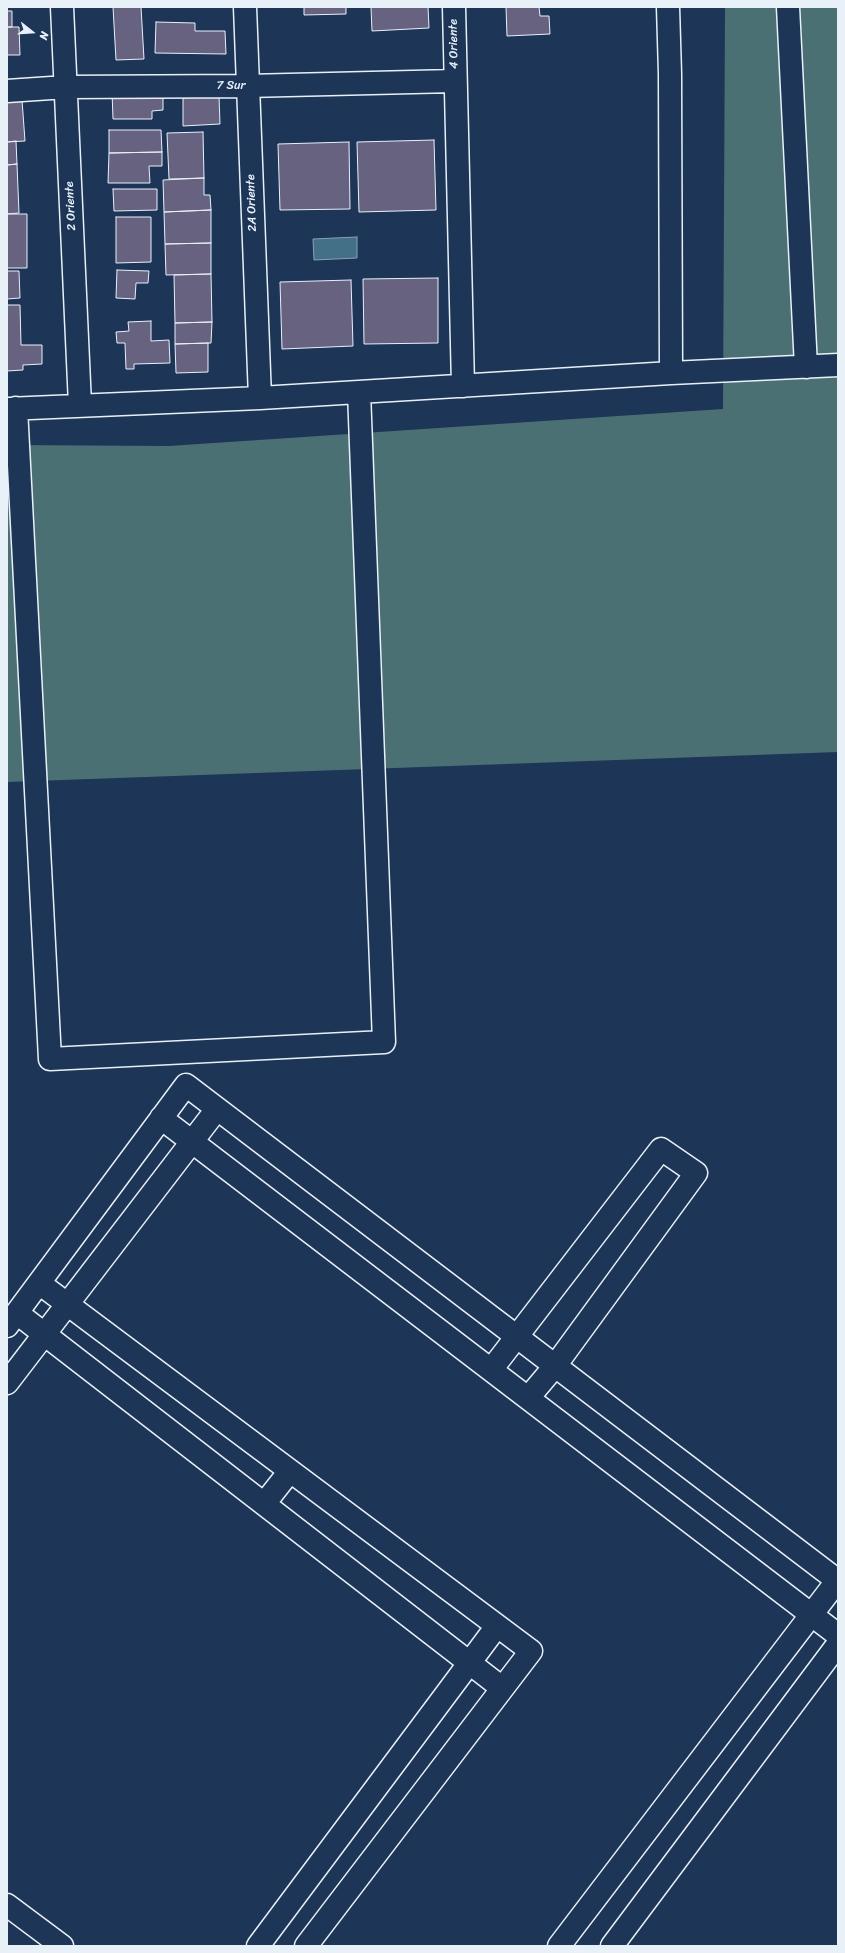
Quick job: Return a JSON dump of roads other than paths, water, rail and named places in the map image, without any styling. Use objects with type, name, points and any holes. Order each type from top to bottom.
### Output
[{"type":"street","name":"2 Oriente","points":[[62,7],[80,405]]},
{"type":"street","name":"2A Oriente","points":[[245,7],[260,398]]},
{"type":"street","name":"4 Oriente","points":[[454,7],[454,81],[463,386]]},
{"type":"street","points":[[668,7],[670,74],[671,373]]},
{"type":"street","points":[[788,7],[806,367]]},
{"type":"street","name":"7 Sur","points":[[7,91],[66,87],[247,86],[454,81]]},
{"type":"street","points":[[359,392],[384,1042],[50,1059],[12,408],[260,398],[671,373],[838,365]]},
{"type":"street","points":[[502,1688],[45,1334],[12,1319],[186,1085],[838,1581],[559,1946]]},
{"type":"street","points":[[7,1383],[217,1109]]},
{"type":"street","points":[[161,1118],[838,1635]]},
{"type":"street","points":[[491,1370],[661,1149],[696,1173],[554,1366],[528,1398]]},
{"type":"street","points":[[39,1283],[530,1651],[306,1946]]},
{"type":"street","points":[[264,1504],[290,1470]]},
{"type":"street","points":[[258,1946],[497,1626]]},
{"type":"street","points":[[612,1946],[838,1644]]},
{"type":"street","points":[[7,1905],[62,1946]]},
{"type":"water","points":[[357,237],[357,258],[314,260],[313,239]]}]
